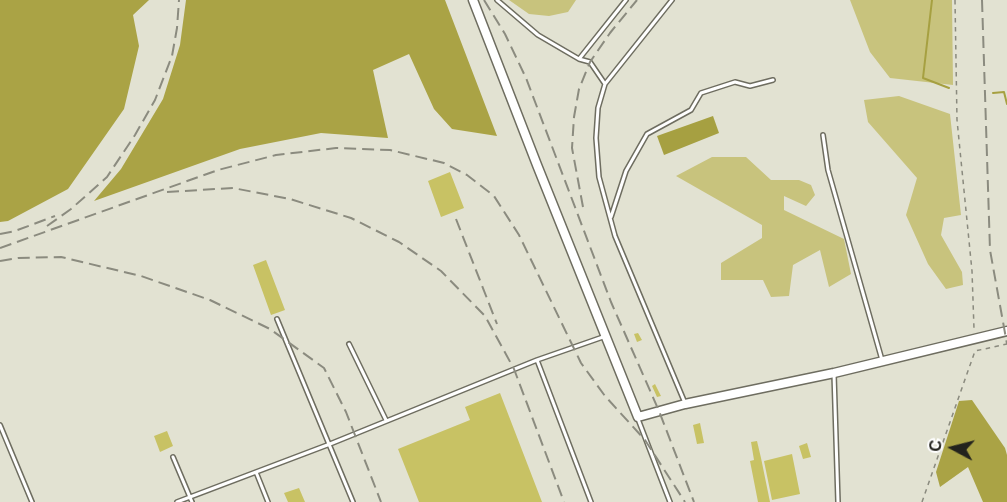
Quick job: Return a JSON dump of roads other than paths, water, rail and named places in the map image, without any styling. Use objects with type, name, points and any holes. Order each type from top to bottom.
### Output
[{"type":"street","points":[[473,0],[638,417],[1007,331]]},
{"type":"lane","points":[[497,0],[538,34],[579,59],[590,62],[605,84]]},
{"type":"lane","points":[[579,59],[626,0]]},
{"type":"lane","points":[[672,0],[605,84],[598,108],[596,138],[600,177],[615,236],[686,404]]},
{"type":"lane","points":[[610,218],[626,171],[647,134],[691,110],[701,93],[735,82],[750,86],[773,80]]},
{"type":"lane","points":[[823,135],[828,170],[882,361]]},
{"type":"lane","points":[[277,319],[353,502]]},
{"type":"lane","points":[[177,502],[330,444],[537,360],[605,336]]},
{"type":"lane","points":[[349,344],[386,420]]},
{"type":"lane","points":[[537,360],[591,502]]},
{"type":"lane","points":[[834,373],[838,502]]},
{"type":"lane","points":[[638,417],[670,502]]},
{"type":"lane","points":[[0,424],[32,502]]},
{"type":"lane","points":[[173,457],[192,502]]},
{"type":"lane","points":[[256,472],[268,502]]},
{"type":"waterway","points":[[932,0],[923,78],[949,88]]},
{"type":"waterway","points":[[993,93],[1004,92],[1007,104]]},
{"type":"railway","points":[[47,226],[71,209],[107,177],[135,135],[155,100],[172,56],[179,0]]},
{"type":"railway","points":[[484,0],[505,34],[526,78],[611,302],[659,411],[694,502]]},
{"type":"railway","points":[[583,207],[572,148],[579,89],[590,62],[637,0]]},
{"type":"railway","points":[[982,0],[990,250],[1007,344]]},
{"type":"railway","points":[[0,248],[218,170],[276,155],[336,148],[390,150],[444,163],[467,175],[494,196],[519,235],[581,363],[605,396],[645,440],[685,502]]},
{"type":"railway","points":[[167,192],[233,188],[290,199],[351,218],[399,242],[441,271],[485,316],[514,369],[564,502]]},
{"type":"railway","points":[[0,234],[15,231],[55,216]]},
{"type":"railway","points":[[456,219],[497,324]]},
{"type":"railway","points":[[0,261],[18,258],[61,257],[141,276],[210,300],[270,329],[324,368],[346,412],[381,502]]}]
